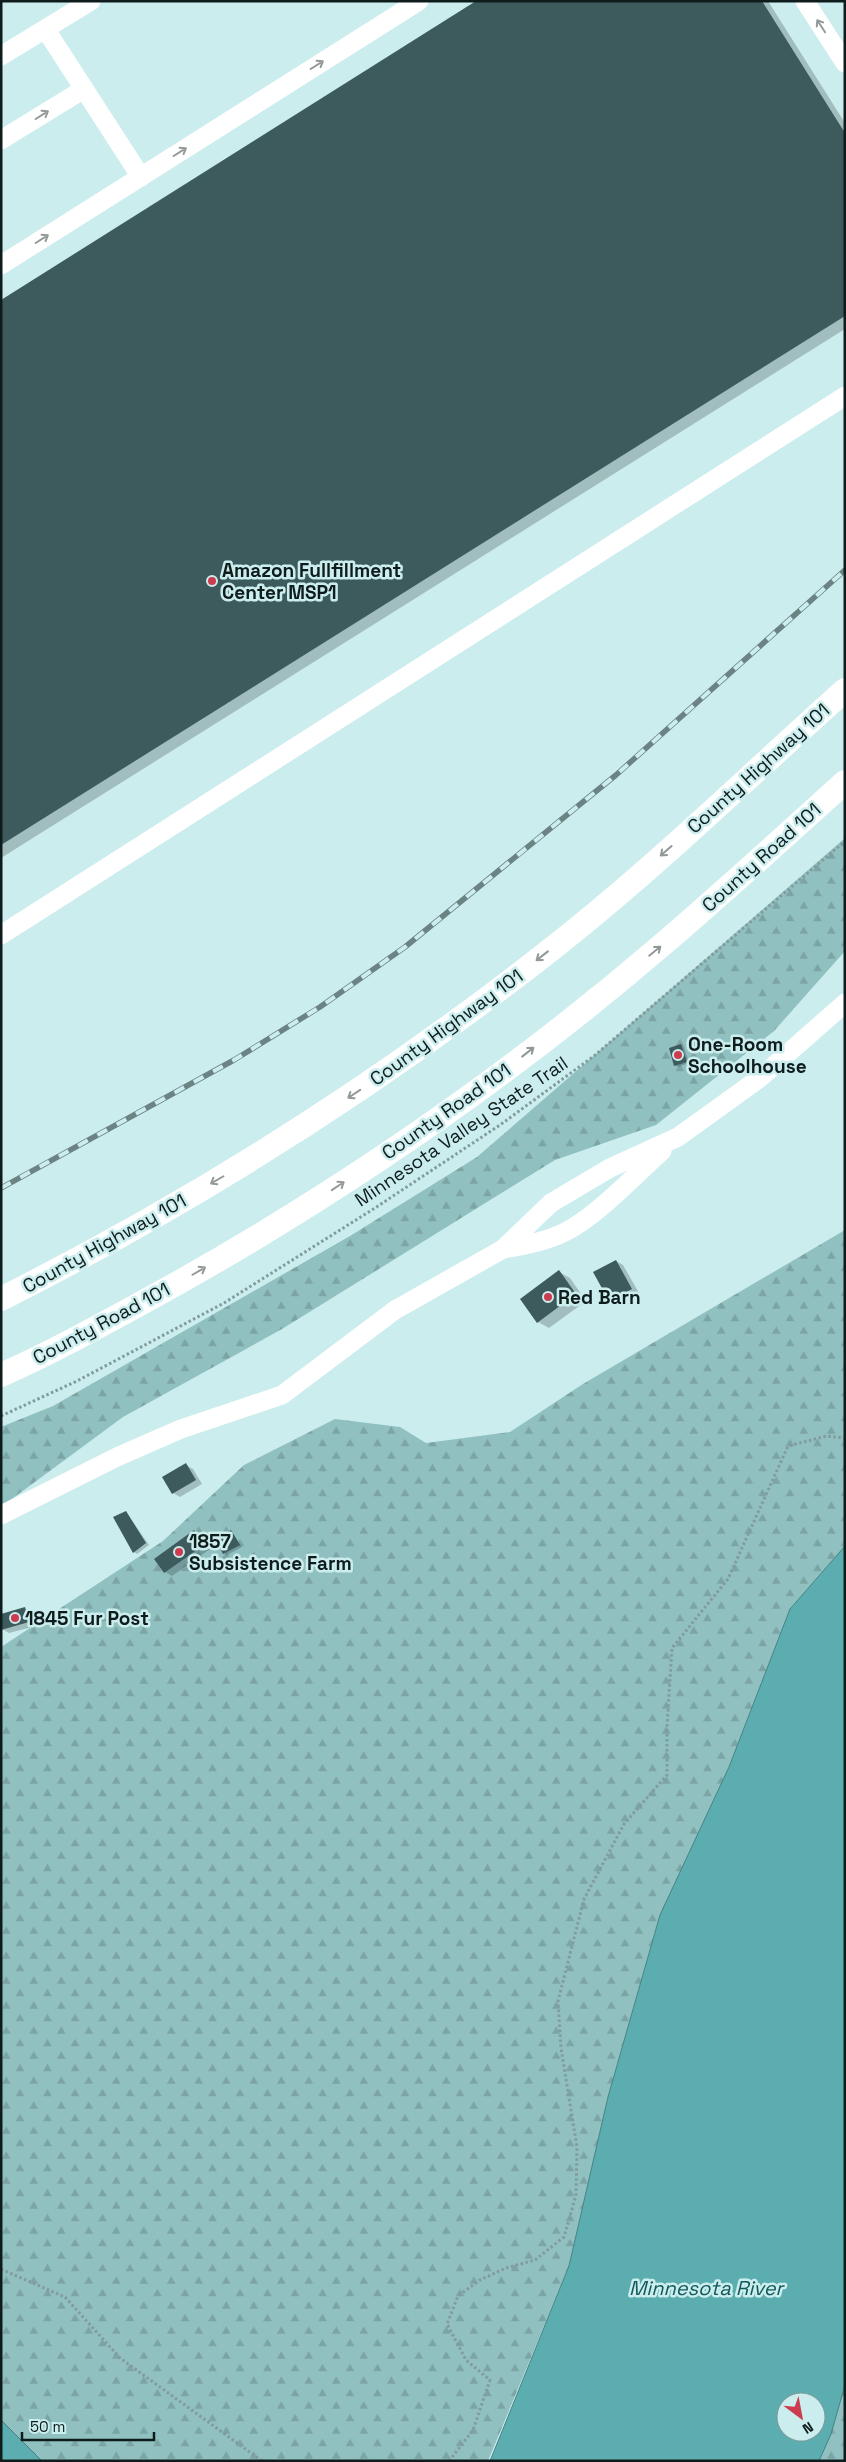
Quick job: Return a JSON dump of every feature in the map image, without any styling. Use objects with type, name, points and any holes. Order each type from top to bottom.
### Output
[{"type":"main road","name":"County Highway 101","points":[[1,1299],[149,1220],[256,1157],[337,1106],[434,1038],[609,902],[845,690]]},
{"type":"main road","name":"County Road 101","points":[[1,1376],[102,1325],[188,1277],[332,1190],[419,1132],[501,1073],[662,946],[845,782]]},
{"type":"lane","points":[[1,56],[91,1]]},
{"type":"lane","points":[[1,265],[419,1]]},
{"type":"lane","points":[[805,1],[842,54]]},
{"type":"lane","points":[[46,30],[141,177]]},
{"type":"lane","points":[[1,140],[84,89]]},
{"type":"lane","points":[[1,935],[845,396]]},
{"type":"lane","points":[[503,1249],[529,1245],[563,1234],[581,1222],[678,1137],[760,1078],[845,1002]]},
{"type":"lane","points":[[1,1515],[119,1456],[181,1429],[282,1395],[296,1386],[362,1332],[395,1310],[503,1249],[552,1203],[610,1168],[678,1137]]},
{"type":"path","name":"Minnesota Valley State Trail","points":[[1,1416],[77,1381],[224,1303],[375,1208],[500,1125],[594,1056],[845,841]]},
{"type":"path","points":[[449,2461],[473,2430],[490,2380],[466,2360],[447,2324],[458,2296],[480,2280],[506,2268],[535,2260],[564,2237],[573,2204],[577,2146],[561,2048],[558,2001],[584,1899],[624,1824],[667,1774],[667,1726],[672,1648],[728,1579],[788,1446],[827,1436],[845,1438]]},
{"type":"path","points":[[1,2269],[65,2297],[120,2358],[262,2461]]},
{"type":"green space","points":[[845,838],[845,951],[774,1031],[656,1125],[555,1160],[282,1329],[123,1417],[1,1507],[1,1427],[53,1406],[350,1236],[477,1157]]},
{"type":"green space","points":[[845,1230],[845,1546],[790,1609],[729,1767],[660,1915],[608,2097],[569,2266],[488,2461],[42,2461],[1,2420],[1,1647],[163,1541],[244,1465],[335,1419],[400,1427],[426,1443],[510,1432],[583,1384]]},
{"type":"green space","points":[[845,2380],[845,2461],[819,2461],[826,2444]]},
{"type":"water","name":"Minnesota River","points":[[845,1546],[845,2385],[831,2434],[819,2461],[490,2461],[569,2266],[608,2097],[660,1915],[729,1767],[790,1609]]},
{"type":"water","points":[[1,2420],[42,2461],[1,2461]]},
{"type":"building","name":"Amazon Fullfillment Center MSP1","points":[[476,1],[762,1],[845,133],[845,316],[1,845],[1,300]]},
{"type":"building","name":"One-Room Schoolhouse","points":[[681,1044],[687,1062],[674,1066],[669,1048]]},
{"type":"building","points":[[616,1260],[632,1289],[609,1301],[593,1272]]},
{"type":"building","name":"Red Barn","points":[[559,1270],[576,1294],[537,1323],[520,1299]]},
{"type":"building","points":[[186,1463],[196,1480],[172,1494],[162,1477]]},
{"type":"building","points":[[126,1511],[146,1543],[133,1553],[113,1517]]},
{"type":"building","name":"1857 Subsistence Farm","points":[[194,1530],[204,1545],[164,1573],[154,1559]]},
{"type":"building","points":[[231,1530],[240,1545],[223,1554],[215,1539]]},
{"type":"building","name":"1845 Fur Post","points":[[25,1607],[29,1622],[1,1630],[1,1614]]},
{"type":"railway","points":[[1,1188],[234,1060],[320,1007],[405,947],[616,775],[845,570]]},
{"type":"place","name":"Amazon Fullfillment Center MSP1","points":[[212,581]]},
{"type":"place","name":"One-Room Schoolhouse","points":[[678,1055]]},
{"type":"place","name":"Red Barn","points":[[548,1297]]},
{"type":"place","name":"1857 Subsistence Farm","points":[[179,1552]]},
{"type":"place","name":"1845 Fur Post","points":[[15,1618]]}]
